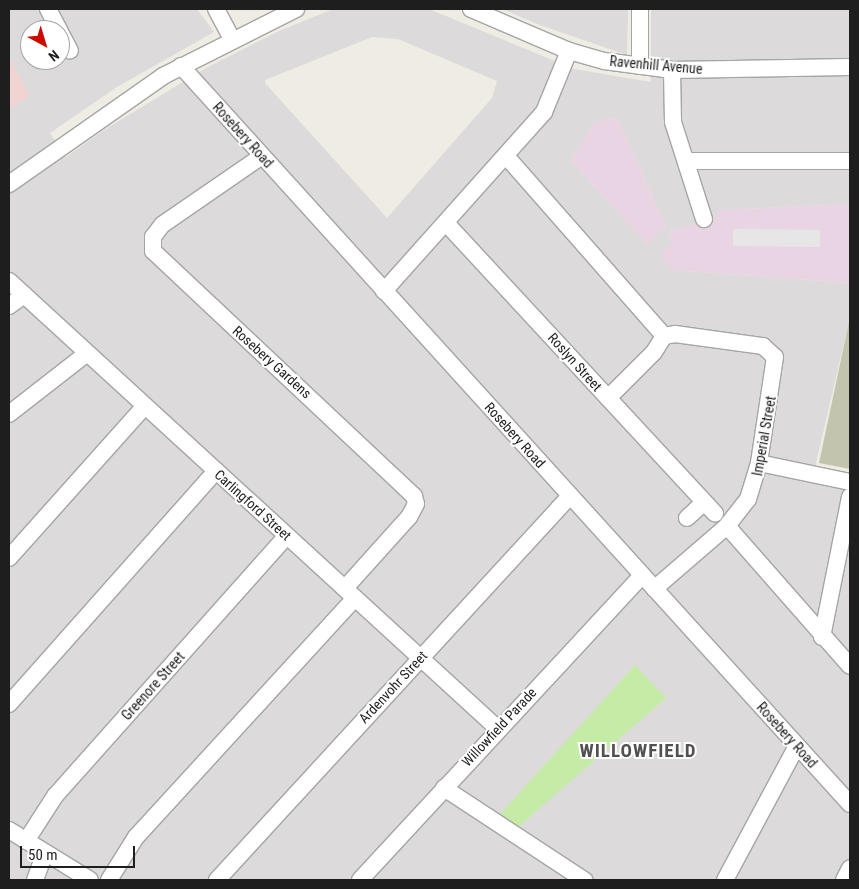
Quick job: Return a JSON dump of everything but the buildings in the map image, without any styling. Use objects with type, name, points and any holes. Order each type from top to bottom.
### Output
[{"type":"street","points":[[48,9],[54,20]]},
{"type":"street","points":[[216,9],[232,39]]},
{"type":"street","points":[[9,184],[110,110],[181,66],[232,39],[296,9]]},
{"type":"street","name":"Ravenhill Avenue","points":[[471,9],[569,51],[640,66],[672,70],[850,67]]},
{"type":"street","points":[[640,9],[640,66]]},
{"type":"street","points":[[384,291],[544,112],[569,51]]},
{"type":"street","name":"Rosebery Road","points":[[181,66],[850,804]]},
{"type":"street","points":[[672,70],[673,117],[704,219]]},
{"type":"street","name":"Rosebery Gardens","points":[[109,880],[136,837],[350,593],[409,516],[416,504],[414,496],[153,251],[153,237],[162,225],[262,156]]},
{"type":"street","points":[[506,156],[664,336],[654,352],[608,398]]},
{"type":"street","points":[[686,161],[850,161]]},
{"type":"street","name":"Roslyn Street","points":[[446,223],[715,514],[822,637],[850,666]]},
{"type":"street","name":"Carlingford Street","points":[[9,281],[86,354],[146,406],[497,728]]},
{"type":"street","points":[[9,306],[24,295]]},
{"type":"street","name":"Imperial Street","points":[[654,590],[715,514],[748,499],[759,463],[775,357],[763,346],[675,334],[664,336]]},
{"type":"street","points":[[9,414],[86,354]]},
{"type":"street","points":[[9,558],[146,406]]},
{"type":"street","points":[[759,463],[850,482]]},
{"type":"street","points":[[9,704],[216,471]]},
{"type":"street","name":"Ardenvohr Street","points":[[217,880],[570,496]]},
{"type":"street","points":[[822,637],[850,497]]},
{"type":"street","points":[[687,518],[715,514]]},
{"type":"street","name":"Greenore Street","points":[[26,841],[55,796],[287,536]]},
{"type":"street","name":"Willowfield Parade","points":[[360,880],[497,728],[642,576]]},
{"type":"street","points":[[725,880],[797,746]]},
{"type":"street","points":[[444,788],[584,880]]},
{"type":"street","points":[[9,830],[90,880]]},
{"type":"street","points":[[35,880],[45,853]]},
{"type":"street","points":[[844,880],[850,868]]},
{"type":"shaded area","points":[[9,9],[197,9],[214,32],[117,87],[50,133],[66,157],[104,130],[206,68],[277,32],[333,9],[429,9],[574,69],[651,82],[651,9],[850,9],[850,204],[718,210],[719,218],[668,232],[672,243],[672,270],[850,283],[850,317],[812,480],[850,489],[850,880],[9,880],[9,109],[28,96],[9,56]],"holes":[[[372,37],[398,39],[497,81],[492,98],[387,218],[265,83],[265,80]],[[610,118],[618,120],[666,227],[647,244],[571,161],[594,123]]]},
{"type":"shaded area","points":[[502,9],[628,9],[627,55],[540,25]]},
{"type":"shaded area","points":[[9,56],[29,96],[9,109]]},
{"type":"shaded area","points":[[610,118],[618,120],[666,227],[647,244],[571,161],[594,123]]},
{"type":"shaded area","points":[[850,204],[850,283],[672,270],[660,255],[672,243],[668,232],[718,218],[718,210]]},
{"type":"shaded area","points":[[733,229],[820,230],[820,247],[733,246]]},
{"type":"shaded area","points":[[850,317],[850,469],[819,463]]},
{"type":"green space","points":[[635,665],[666,698],[518,827],[500,814]]},
{"type":"district","name":"WILLOWFIELD","points":[[638,751]]}]
